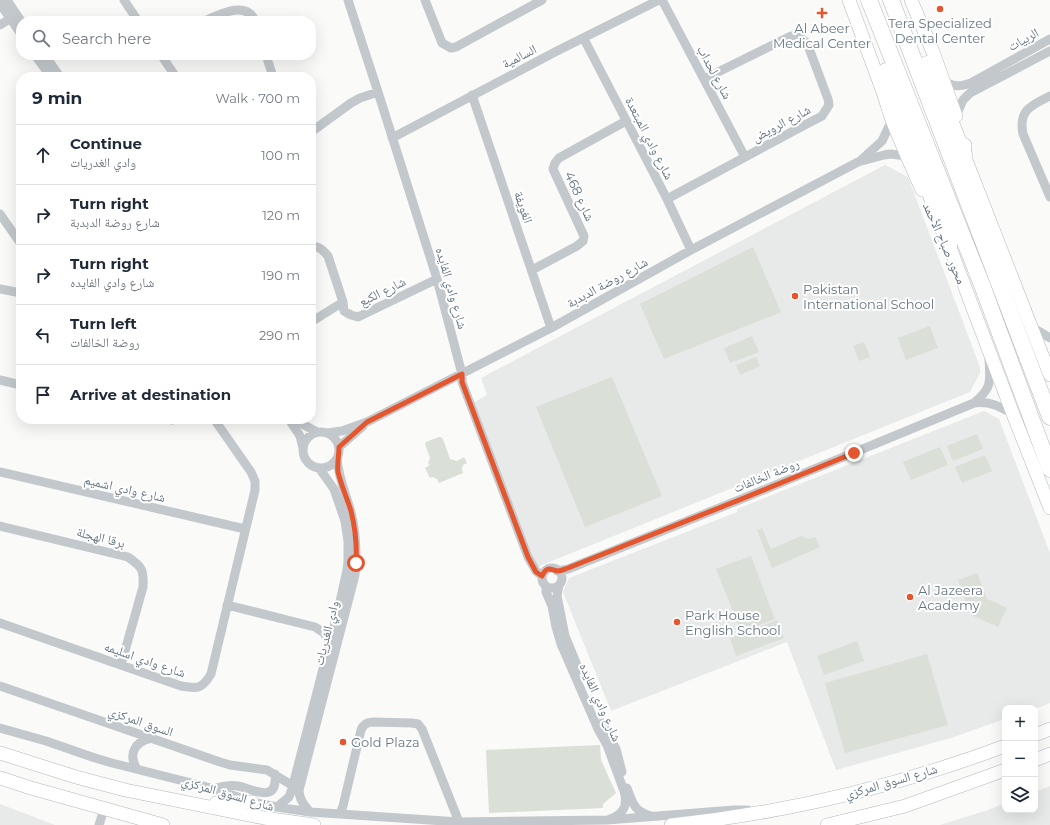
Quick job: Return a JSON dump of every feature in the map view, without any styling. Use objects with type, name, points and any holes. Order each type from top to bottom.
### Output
[{"type":"highway","points":[[861,0],[949,244]]},
{"type":"highway","name":"محور صباح الأحمد","points":[[869,0],[982,285],[1050,470]]},
{"type":"highway","points":[[891,0],[1050,417]]},
{"type":"highway","points":[[901,0],[964,155]]},
{"type":"main road","name":"محور صباح الأحمد","points":[[849,0],[892,120],[936,222],[949,244],[1050,508]]},
{"type":"main road","points":[[911,0],[933,52],[956,116],[965,143],[964,155],[1050,375]]},
{"type":"main road","points":[[1038,734],[1050,729]]},
{"type":"main road","name":"شارع السوق المركزي","points":[[671,825],[775,810],[860,791],[915,776],[1002,747]]},
{"type":"main road","name":"شارع السوق المركزي","points":[[0,754],[76,777],[126,790],[264,818],[314,825]]},
{"type":"main road","points":[[1041,759],[1050,754]]},
{"type":"main road","name":"شارع السوق المركزي","points":[[828,825],[905,806],[1002,771]]},
{"type":"main road","points":[[0,778],[163,825]]},
{"type":"main road","points":[[189,804],[204,802],[252,802]]},
{"type":"street","points":[[7,0],[16,18]]},
{"type":"street","points":[[124,0],[135,16]]},
{"type":"street","name":"شارع وادي الفايده","points":[[348,0],[437,279],[462,374],[462,382],[528,557],[536,572],[542,576]]},
{"type":"street","points":[[425,0],[442,43],[451,48],[456,47],[533,2],[542,0]]},
{"type":"street","name":"السالمية","points":[[392,138],[472,95],[659,0]]},
{"type":"street","name":"شارع لحداب","points":[[662,0],[745,157]]},
{"type":"street","points":[[0,4],[16,18]]},
{"type":"street","points":[[216,16],[234,8],[240,8],[246,9],[252,16]]},
{"type":"street","points":[[0,25],[16,18]]},
{"type":"street","name":"شارع الرويض","points":[[666,199],[822,116],[829,105],[807,43],[797,36],[792,36],[704,79]]},
{"type":"street","name":"شارع وادي المبتعدة","points":[[584,38],[691,250]]},
{"type":"street","name":"الربيات","points":[[944,81],[957,86],[971,83],[1050,39]]},
{"type":"street","name":"الربيات","points":[[956,116],[963,100],[970,93],[1050,51]]},
{"type":"street","points":[[39,60],[47,72]]},
{"type":"street","points":[[48,60],[57,72]]},
{"type":"street","points":[[164,60],[173,72]]},
{"type":"street","points":[[268,60],[271,72]]},
{"type":"street","points":[[316,128],[351,103],[360,98],[378,92]]},
{"type":"street","name":"الغويفة","points":[[472,95],[551,328]]},
{"type":"street","points":[[1050,96],[1027,110],[1021,125],[1023,134],[1050,197]]},
{"type":"street","name":"شارع روضة الدبدبة","points":[[327,433],[342,431],[367,422],[462,374],[551,328],[691,250],[858,162],[882,141],[892,120]]},
{"type":"street","name":"شارع 468","points":[[532,270],[577,246],[583,241],[584,236],[553,169],[554,163],[559,158],[626,121]]},
{"type":"street","name":"شارع روضة الدبدبة","points":[[858,162],[890,154],[907,156]]},
{"type":"street","points":[[0,214],[16,237]]},
{"type":"street","name":"شارع الكبع","points":[[316,247],[324,251],[328,256],[343,302],[344,311],[358,317],[437,279]]},
{"type":"street","points":[[0,289],[16,292]]},
{"type":"street","points":[[316,319],[343,302]]},
{"type":"street","points":[[1032,327],[1050,338]]},
{"type":"street","name":"روضة الخالفات","points":[[974,403],[986,391],[990,381],[989,350]]},
{"type":"street","points":[[0,380],[16,384]]},
{"type":"street","name":"روضة الخالفات","points":[[559,578],[568,568],[750,496],[974,403],[984,402],[1001,407],[1013,414]]},
{"type":"street","name":"شارع روضة الدبدبة","points":[[339,447],[367,422]]},
{"type":"street","name":"شارع وادي اسليمه","points":[[0,623],[181,686],[190,688],[199,687],[206,683],[211,674],[255,490],[255,481],[251,472],[217,424]]},
{"type":"street","points":[[292,424],[302,442],[304,456],[308,463],[319,468],[330,466],[337,458],[339,447],[336,440],[327,433],[317,432],[303,424]]},
{"type":"street","points":[[303,448],[305,441],[317,432]]},
{"type":"street","name":"وادي الغدريات","points":[[310,812],[302,802],[299,790],[355,575],[356,544],[353,522],[351,511],[340,479],[337,458]]},
{"type":"street","name":"وادي الغدريات","points":[[277,807],[289,797],[293,786],[347,570],[348,542],[345,521],[334,489],[319,468]]},
{"type":"street","name":"شارع وادي اشميم","points":[[0,472],[245,529]]},
{"type":"street","name":"برقا الهجلة","points":[[0,526],[128,558],[142,570],[143,587],[121,665]]},
{"type":"street","points":[[548,569],[554,569],[559,578],[556,587],[551,588],[546,586],[542,581],[542,576],[548,569]]},
{"type":"street","name":"شارع وادي الفايده","points":[[559,578],[557,596],[565,636],[599,716],[616,749],[620,766],[634,805],[643,814],[654,817]]},
{"type":"street","name":"شارع وادي الفايده","points":[[546,586],[546,592],[552,606],[561,644],[598,729],[607,745],[626,798],[622,811],[617,817],[607,820]]},
{"type":"street","points":[[227,605],[315,627],[324,633],[329,642]]},
{"type":"street","points":[[315,627],[325,626],[335,622]]},
{"type":"street","name":"السوق المركزي","points":[[0,686],[220,762],[267,770],[293,786]]},
{"type":"street","points":[[340,814],[361,730],[364,726],[373,722],[412,723],[418,724],[422,729],[459,822]]},
{"type":"street","name":"شارع السوق المركزي","points":[[0,728],[46,741],[92,757],[215,789],[252,802],[310,812],[459,822],[607,820],[734,810],[775,810]]},
{"type":"street","points":[[137,769],[133,759],[135,748],[143,740],[151,738]]},
{"type":"street","points":[[215,789],[225,786],[237,786],[256,792],[268,792],[272,790],[274,785],[275,774]]},
{"type":"street","points":[[99,825],[104,809]]},
{"type":"shaded area","name":"Pakistan International School","points":[[885,165],[908,177],[980,367],[980,373],[970,392],[537,567],[473,403],[487,395],[481,378]]},
{"type":"shaded area","points":[[753,247],[781,312],[664,359],[640,304]]},
{"type":"shaded area","points":[[930,326],[938,348],[906,360],[898,338]]},
{"type":"shaded area","points":[[752,336],[759,352],[730,363],[724,348]]},
{"type":"shaded area","points":[[864,342],[870,357],[859,361],[853,346]]},
{"type":"shaded area","points":[[756,357],[760,366],[740,375],[736,365]]},
{"type":"shaded area","points":[[612,377],[662,496],[585,527],[536,407]]},
{"type":"shaded area","name":"Al Jazeera Academy","points":[[984,411],[999,419],[1050,553],[1050,703],[1038,708],[1038,705],[1002,705],[1002,720],[951,738],[836,770],[787,642],[611,711],[563,592],[569,578],[737,512],[737,509]]},
{"type":"shaded area","points":[[977,434],[983,449],[953,461],[947,446]]},
{"type":"shaded area","points":[[439,437],[443,439],[450,459],[457,461],[464,457],[467,463],[463,465],[463,473],[439,483],[437,479],[432,477],[430,478],[425,468],[430,465],[428,463],[430,458],[425,444],[426,442]]},
{"type":"shaded area","points":[[940,447],[948,465],[911,480],[903,462]]},
{"type":"shaded area","points":[[985,455],[992,471],[962,483],[955,467]]},
{"type":"shaded area","points":[[762,528],[771,549],[801,536],[809,539],[815,537],[820,547],[772,568],[757,530]]},
{"type":"shaded area","points":[[751,556],[775,619],[741,632],[716,569]]},
{"type":"shaded area","points":[[977,573],[987,599],[1007,608],[998,627],[971,615],[958,580]]},
{"type":"shaded area","points":[[777,620],[784,638],[736,656],[730,638]]},
{"type":"shaded area","points":[[857,641],[864,661],[824,675],[817,656]]},
{"type":"shaded area","points":[[927,654],[948,725],[845,753],[825,683]]},
{"type":"shaded area","points":[[600,745],[601,760],[616,793],[603,804],[603,808],[489,813],[486,750]]},
{"type":"shaded area","points":[[1050,786],[1050,825],[940,825],[1002,804],[1002,813],[1038,813],[1038,791]]},
{"type":"shaded area","points":[[0,804],[55,825],[0,825]]},
{"type":"place","name":"Tera Specialized Dental Center","points":[[940,9]]},
{"type":"place","name":"Al Abeer Medical Center","points":[[822,13]]},
{"type":"place","name":"Pakistan International School","points":[[795,296]]},
{"type":"place","name":"Al Jazeera Academy","points":[[910,597]]},
{"type":"place","name":"Park House English School","points":[[677,622]]},
{"type":"place","name":"Gold Plaza","points":[[343,742]]},
{"type":"route","points":[[356,563],[356,544],[351,511],[338,472],[337,458],[339,447],[367,422],[462,374],[462,382],[528,557],[532,567],[542,576],[548,569],[554,569],[557,571],[568,568],[854,453]]}]
